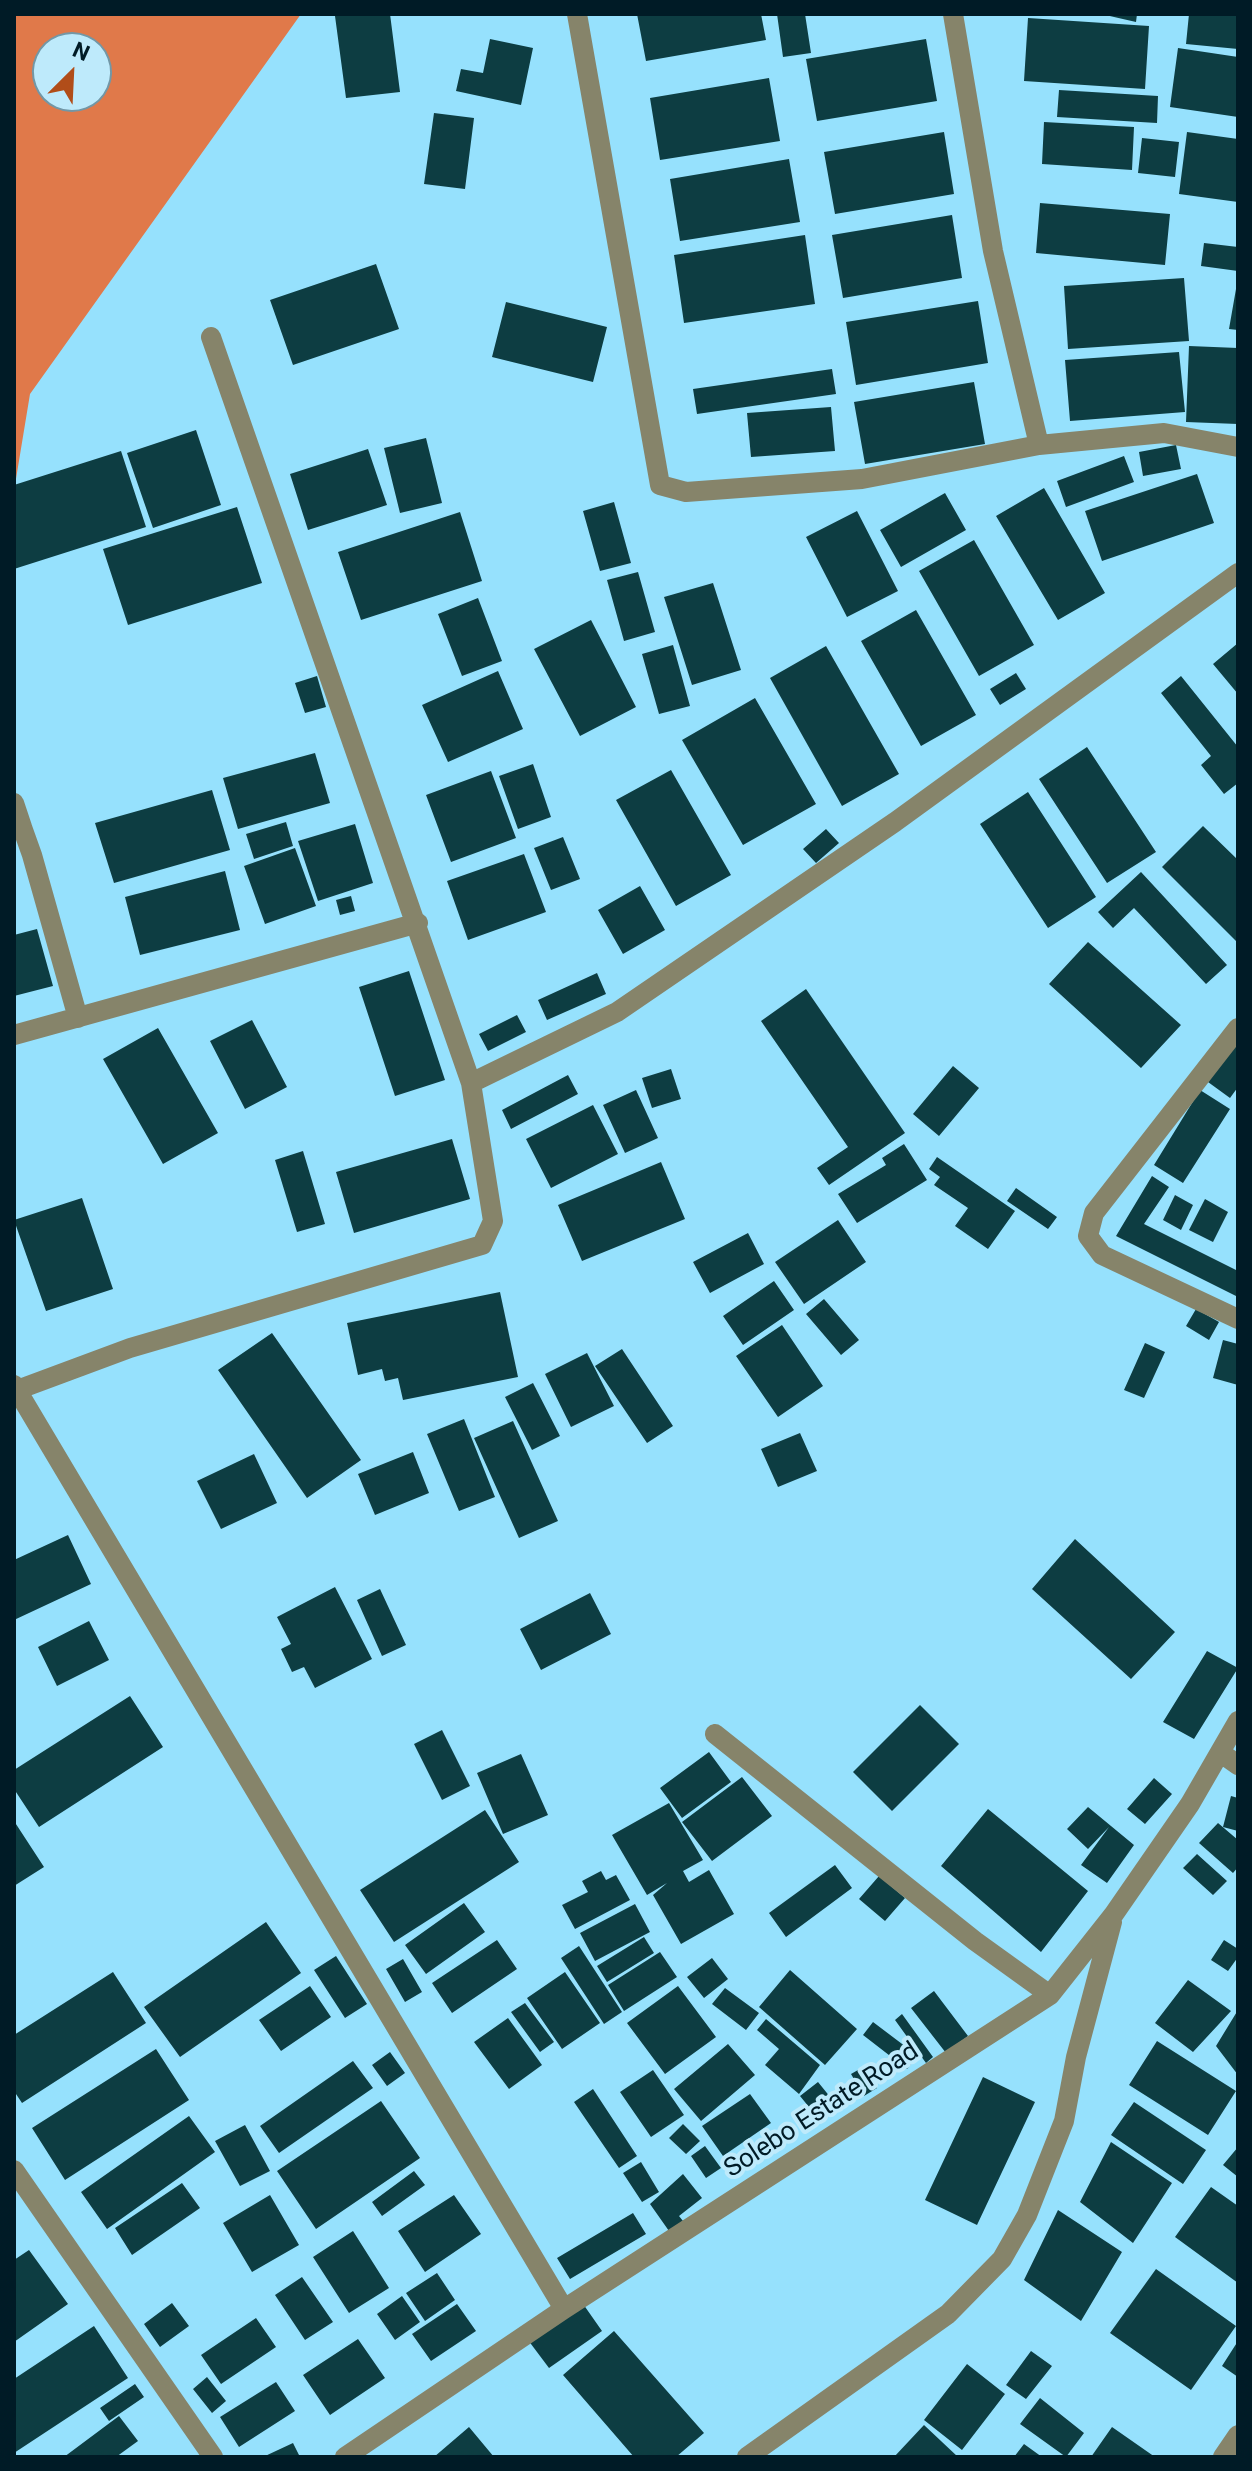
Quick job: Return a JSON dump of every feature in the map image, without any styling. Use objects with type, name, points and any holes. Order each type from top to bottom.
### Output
[{"type":"street","points":[[577,14],[660,485],[686,492],[862,479],[1039,445],[1164,433],[1238,447]]},
{"type":"street","points":[[953,14],[993,251],[1039,445]]},
{"type":"street","points":[[211,337],[418,923],[471,1083],[493,1221],[482,1245],[130,1348],[15,1387],[564,2309]]},
{"type":"street","points":[[471,1083],[617,1012],[895,822],[1238,573]]},
{"type":"street","points":[[14,803],[18,828],[78,1018]]},
{"type":"street","points":[[14,1035],[418,923]]},
{"type":"street","points":[[1238,1028],[1094,1213],[1088,1236],[1102,1255],[1238,1319]]},
{"type":"street","name":"Solebo Estate Road","points":[[345,2457],[564,2309],[1050,1995],[1114,1914],[1190,1804],[1238,1721]]},
{"type":"street","points":[[715,1734],[975,1941],[1050,1995]]},
{"type":"street","points":[[1221,1753],[1238,1765]]},
{"type":"street","points":[[747,2457],[948,2314],[1002,2259],[1027,2215],[1064,2121],[1076,2057],[1114,1914]]},
{"type":"street","points":[[14,2170],[213,2457]]},
{"type":"street","points":[[1223,2457],[1238,2435]]},
{"type":"shaded area","points":[[14,14],[301,14],[30,394],[14,491]]},
{"type":"building","points":[[390,14],[400,92],[346,98],[335,16]]},
{"type":"building","points":[[637,14],[761,14],[766,40],[646,61]]},
{"type":"building","points":[[777,14],[805,14],[811,53],[783,57]]},
{"type":"building","points":[[1101,14],[1137,14],[1136,22]]},
{"type":"building","points":[[1189,14],[1238,14],[1238,49],[1186,44]]},
{"type":"building","points":[[1028,18],[1149,26],[1145,89],[1024,81]]},
{"type":"building","points":[[490,39],[533,48],[521,105],[456,91],[461,69],[483,73]]},
{"type":"building","points":[[926,39],[937,101],[817,121],[806,59]]},
{"type":"building","points":[[1178,48],[1238,57],[1238,117],[1170,107]]},
{"type":"building","points":[[769,78],[780,141],[660,160],[650,98]]},
{"type":"building","points":[[1059,90],[1158,96],[1157,123],[1057,117]]},
{"type":"building","points":[[434,113],[474,118],[465,189],[424,184]]},
{"type":"building","points":[[1044,122],[1134,127],[1132,170],[1042,164]]},
{"type":"building","points":[[944,132],[954,194],[835,214],[824,152]]},
{"type":"building","points":[[1187,132],[1238,139],[1238,202],[1179,194]]},
{"type":"building","points":[[1142,138],[1179,142],[1175,177],[1138,173]]},
{"type":"building","points":[[789,159],[800,222],[680,241],[670,179]]},
{"type":"building","points":[[1040,203],[1170,214],[1165,265],[1036,253]]},
{"type":"building","points":[[952,215],[962,278],[843,298],[832,235]]},
{"type":"building","points":[[805,235],[815,304],[684,323],[674,255]]},
{"type":"building","points":[[1204,243],[1238,247],[1238,271],[1201,266]]},
{"type":"building","points":[[376,264],[399,329],[293,365],[270,300]]},
{"type":"building","points":[[1184,278],[1189,341],[1068,349],[1064,286]]},
{"type":"building","points":[[1238,289],[1238,330],[1229,329]]},
{"type":"building","points":[[978,301],[988,363],[856,385],[846,322]]},
{"type":"building","points":[[506,302],[607,327],[593,382],[492,357]]},
{"type":"building","points":[[1189,346],[1238,348],[1238,424],[1186,422]]},
{"type":"building","points":[[1179,352],[1185,412],[1070,421],[1065,360]]},
{"type":"building","points":[[832,369],[836,394],[697,414],[693,389]]},
{"type":"building","points":[[974,382],[985,444],[865,464],[854,402]]},
{"type":"building","points":[[831,407],[835,451],[751,457],[747,413]]},
{"type":"building","points":[[196,430],[221,505],[153,528],[127,453]]},
{"type":"building","points":[[426,438],[442,503],[400,513],[384,448]]},
{"type":"building","points":[[1176,445],[1181,469],[1143,476],[1139,452]]},
{"type":"building","points":[[368,449],[387,505],[308,530],[290,474]]},
{"type":"building","points":[[121,451],[146,527],[14,569],[14,485]]},
{"type":"building","points":[[1124,456],[1134,482],[1066,507],[1057,481]]},
{"type":"building","points":[[1197,474],[1214,523],[1102,561],[1085,511]]},
{"type":"building","points":[[1044,488],[1105,593],[1058,620],[996,516]]},
{"type":"building","points":[[945,493],[966,530],[901,567],[880,530]]},
{"type":"building","points":[[614,502],[631,563],[600,571],[583,511]]},
{"type":"building","points":[[237,507],[262,583],[128,625],[103,549]]},
{"type":"building","points":[[857,511],[898,591],[847,617],[806,537]]},
{"type":"building","points":[[460,512],[482,581],[361,620],[338,552]]},
{"type":"building","points":[[974,540],[1034,645],[979,676],[919,571]]},
{"type":"building","points":[[638,572],[655,632],[624,641],[607,580]]},
{"type":"building","points":[[713,583],[741,670],[692,685],[664,597]]},
{"type":"building","points":[[478,598],[502,661],[462,676],[438,614]]},
{"type":"building","points":[[916,610],[976,715],[921,746],[861,641]]},
{"type":"building","points":[[591,620],[636,707],[580,736],[534,649]]},
{"type":"building","points":[[1238,643],[1238,694],[1213,664]]},
{"type":"building","points":[[673,645],[690,706],[659,714],[642,654]]},
{"type":"building","points":[[826,646],[899,774],[842,806],[770,678]]},
{"type":"building","points":[[498,671],[523,729],[448,762],[422,705]]},
{"type":"building","points":[[1016,673],[1026,689],[1000,705],[990,689]]},
{"type":"building","points":[[317,676],[326,707],[305,713],[295,683]]},
{"type":"building","points":[[1181,676],[1238,747],[1238,783],[1224,794],[1201,765],[1211,756],[1161,693]]},
{"type":"building","points":[[755,698],[816,804],[743,845],[682,740]]},
{"type":"building","points":[[1087,747],[1156,852],[1107,883],[1039,779]]},
{"type":"building","points":[[315,753],[330,803],[238,829],[223,778]]},
{"type":"building","points":[[533,764],[551,817],[518,829],[499,776]]},
{"type":"building","points":[[671,770],[731,875],[676,906],[616,800]]},
{"type":"building","points":[[491,771],[516,838],[451,862],[426,795]]},
{"type":"building","points":[[212,790],[230,850],[114,883],[95,823]]},
{"type":"building","points":[[1028,792],[1096,897],[1048,928],[980,824]]},
{"type":"building","points":[[286,822],[293,846],[254,859],[246,834]]},
{"type":"building","points":[[355,824],[373,883],[318,901],[298,841]]},
{"type":"building","points":[[1203,826],[1238,860],[1238,943],[1162,867]]},
{"type":"building","points":[[826,829],[839,843],[816,863],[803,849]]},
{"type":"building","points":[[563,837],[580,879],[551,890],[534,848]]},
{"type":"building","points":[[295,848],[316,906],[265,924],[244,866]]},
{"type":"building","points":[[524,854],[546,912],[468,940],[447,881]]},
{"type":"building","points":[[225,871],[240,930],[140,955],[125,897]]},
{"type":"building","points":[[1141,872],[1227,965],[1206,984],[1134,908],[1113,928],[1098,912]]},
{"type":"building","points":[[640,886],[665,930],[623,954],[598,910]]},
{"type":"building","points":[[351,896],[355,911],[340,915],[336,900]]},
{"type":"building","points":[[37,929],[53,986],[14,996],[14,935]]},
{"type":"building","points":[[1088,942],[1181,1025],[1141,1068],[1049,984]]},
{"type":"building","points":[[409,971],[445,1080],[395,1096],[359,987]]},
{"type":"building","points":[[597,973],[606,994],[547,1020],[538,1000]]},
{"type":"building","points":[[806,989],[905,1133],[829,1185],[817,1168],[848,1147],[761,1021]]},
{"type":"building","points":[[517,1015],[526,1032],[488,1051],[479,1034]]},
{"type":"building","points":[[252,1020],[287,1087],[245,1109],[210,1041]]},
{"type":"building","points":[[158,1028],[218,1133],[163,1164],[103,1059]]},
{"type":"building","points":[[1238,1041],[1238,1087],[1230,1098],[1208,1082]]},
{"type":"building","points":[[953,1066],[979,1088],[939,1136],[913,1114]]},
{"type":"building","points":[[671,1069],[681,1099],[652,1108],[642,1078]]},
{"type":"building","points":[[568,1075],[578,1094],[511,1129],[502,1110]]},
{"type":"building","points":[[636,1090],[658,1138],[625,1153],[603,1105]]},
{"type":"building","points":[[1200,1090],[1230,1109],[1183,1183],[1154,1165]]},
{"type":"building","points":[[593,1105],[618,1154],[551,1188],[526,1139]]},
{"type":"building","points":[[452,1139],[470,1199],[354,1233],[336,1172]]},
{"type":"building","points":[[904,1144],[927,1180],[857,1223],[838,1194],[886,1165],[882,1158]]},
{"type":"building","points":[[303,1151],[325,1224],[297,1232],[275,1160]]},
{"type":"building","points":[[937,1157],[1015,1211],[988,1249],[955,1226],[968,1208],[934,1185],[940,1177],[929,1169]]},
{"type":"building","points":[[661,1162],[685,1219],[582,1261],[558,1205]]},
{"type":"building","points":[[1152,1176],[1169,1187],[1144,1224],[1238,1271],[1238,1297],[1116,1236]]},
{"type":"building","points":[[1016,1188],[1057,1217],[1048,1229],[1007,1201]]},
{"type":"building","points":[[1175,1195],[1193,1205],[1181,1230],[1163,1220]]},
{"type":"building","points":[[82,1198],[113,1289],[46,1311],[14,1220]]},
{"type":"building","points":[[1205,1199],[1228,1212],[1213,1242],[1189,1230]]},
{"type":"building","points":[[838,1220],[866,1262],[804,1304],[775,1262]]},
{"type":"building","points":[[748,1233],[764,1264],[710,1293],[693,1262]]},
{"type":"building","points":[[774,1281],[794,1310],[743,1345],[723,1316]]},
{"type":"building","points":[[500,1292],[518,1377],[403,1400],[398,1378],[385,1381],[382,1369],[358,1375],[347,1323]]},
{"type":"building","points":[[824,1299],[859,1340],[841,1355],[806,1314]]},
{"type":"building","points":[[1196,1309],[1219,1322],[1209,1340],[1186,1326]]},
{"type":"building","points":[[782,1325],[823,1386],[778,1417],[736,1356]]},
{"type":"building","points":[[272,1333],[361,1460],[307,1498],[218,1370]]},
{"type":"building","points":[[1223,1340],[1238,1344],[1238,1385],[1213,1378]]},
{"type":"building","points":[[1145,1343],[1165,1352],[1144,1398],[1124,1390]]},
{"type":"building","points":[[622,1349],[673,1426],[647,1443],[595,1366]]},
{"type":"building","points":[[587,1353],[614,1406],[571,1427],[545,1374]]},
{"type":"building","points":[[533,1383],[560,1436],[532,1450],[505,1397]]},
{"type":"building","points":[[464,1419],[495,1497],[459,1511],[427,1434]]},
{"type":"building","points":[[513,1421],[558,1521],[519,1538],[474,1438]]},
{"type":"building","points":[[800,1433],[817,1471],[778,1487],[761,1449]]},
{"type":"building","points":[[413,1452],[429,1493],[375,1515],[358,1474]]},
{"type":"building","points":[[254,1454],[277,1503],[221,1529],[197,1481]]},
{"type":"building","points":[[68,1535],[91,1584],[14,1620],[14,1560]]},
{"type":"building","points":[[1075,1539],[1175,1632],[1131,1679],[1032,1589]]},
{"type":"building","points":[[335,1587],[372,1659],[315,1688],[304,1667],[292,1672],[281,1649],[291,1644],[277,1617]]},
{"type":"building","points":[[380,1589],[406,1645],[382,1656],[357,1600]]},
{"type":"building","points":[[590,1593],[611,1634],[541,1670],[520,1629]]},
{"type":"building","points":[[89,1621],[109,1660],[57,1686],[38,1647]]},
{"type":"building","points":[[1207,1651],[1238,1668],[1194,1739],[1163,1722]]},
{"type":"building","points":[[130,1696],[163,1747],[39,1827],[14,1789],[14,1770]]},
{"type":"building","points":[[920,1705],[959,1744],[892,1811],[853,1772]]},
{"type":"building","points":[[442,1730],[470,1786],[442,1800],[414,1744]]},
{"type":"building","points":[[709,1752],[731,1782],[682,1818],[660,1788]]},
{"type":"building","points":[[521,1754],[548,1815],[503,1834],[477,1773]]},
{"type":"building","points":[[742,1777],[772,1816],[712,1861],[682,1822]]},
{"type":"building","points":[[1154,1778],[1172,1794],[1145,1824],[1127,1809]]},
{"type":"building","points":[[1231,1796],[1238,1798],[1238,1831],[1223,1827]]},
{"type":"building","points":[[669,1803],[703,1860],[683,1871],[689,1882],[709,1870],[734,1914],[681,1944],[653,1895],[667,1883],[647,1895],[612,1835]]},
{"type":"building","points":[[1088,1807],[1134,1845],[1107,1883],[1081,1865],[1109,1827],[1088,1849],[1067,1829]]},
{"type":"building","points":[[988,1809],[1088,1891],[1041,1952],[941,1866]]},
{"type":"building","points":[[485,1810],[519,1862],[394,1942],[360,1890]]},
{"type":"building","points":[[14,1821],[44,1867],[14,1886]]},
{"type":"building","points":[[1218,1823],[1238,1840],[1238,1867],[1233,1873],[1199,1843]]},
{"type":"building","points":[[1197,1854],[1227,1881],[1213,1895],[1183,1868]]},
{"type":"building","points":[[835,1865],[852,1888],[786,1937],[769,1913]]},
{"type":"building","points":[[601,1871],[606,1880],[616,1875],[630,1900],[575,1929],[562,1905],[588,1892],[582,1881]]},
{"type":"building","points":[[879,1876],[905,1898],[885,1921],[859,1899]]},
{"type":"building","points":[[464,1903],[485,1932],[426,1974],[405,1945]]},
{"type":"building","points":[[635,1904],[650,1932],[595,1961],[580,1933]]},
{"type":"building","points":[[266,1922],[301,1973],[180,2057],[144,2007]]},
{"type":"building","points":[[644,1937],[654,1953],[607,1982],[597,1966]]},
{"type":"building","points":[[497,1940],[517,1969],[452,2013],[432,1983]]},
{"type":"building","points":[[1224,1940],[1238,1949],[1238,1957],[1228,1971],[1211,1960]]},
{"type":"building","points":[[579,1946],[622,2012],[604,2024],[561,1958]]},
{"type":"building","points":[[660,1952],[677,1977],[624,2011],[608,1985]]},
{"type":"building","points":[[336,1956],[367,2004],[345,2018],[314,1970]]},
{"type":"building","points":[[712,1958],[728,1979],[704,1998],[687,1977]]},
{"type":"building","points":[[403,1959],[422,1992],[405,2002],[386,1969]]},
{"type":"building","points":[[790,1970],[857,2029],[825,2065],[759,2007]]},
{"type":"building","points":[[113,1972],[146,2023],[22,2103],[14,2091],[14,2035]]},
{"type":"building","points":[[565,1972],[600,2023],[562,2049],[527,1998]]},
{"type":"building","points":[[1188,1980],[1231,2011],[1193,2052],[1155,2023]]},
{"type":"building","points":[[310,1986],[331,2017],[281,2051],[259,2020]]},
{"type":"building","points":[[678,1986],[716,2037],[665,2074],[627,2023]]},
{"type":"building","points":[[725,1988],[759,2013],[746,2030],[712,2004]]},
{"type":"building","points":[[934,1991],[968,2036],[946,2053],[911,2008]]},
{"type":"building","points":[[525,2003],[554,2042],[540,2052],[511,2012]]},
{"type":"building","points":[[1238,2010],[1238,2075],[1216,2046]]},
{"type":"building","points":[[902,2014],[933,2057],[926,2063],[895,2020]]},
{"type":"building","points":[[508,2018],[542,2065],[509,2089],[474,2042]]},
{"type":"building","points":[[766,2019],[820,2065],[799,2094],[765,2065],[779,2049],[757,2030]]},
{"type":"building","points":[[873,2022],[918,2056],[907,2069],[863,2035]]},
{"type":"building","points":[[1157,2041],[1236,2091],[1208,2135],[1129,2085]]},
{"type":"building","points":[[728,2044],[755,2075],[701,2121],[674,2089]]},
{"type":"building","points":[[156,2049],[189,2100],[65,2180],[32,2128]]},
{"type":"building","points":[[390,2052],[405,2073],[387,2086],[372,2065]]},
{"type":"building","points":[[353,2061],[373,2088],[279,2153],[260,2126]]},
{"type":"building","points":[[865,2066],[877,2088],[864,2096],[851,2074]]},
{"type":"building","points":[[653,2070],[684,2115],[651,2137],[620,2092]]},
{"type":"building","points":[[983,2077],[1035,2102],[977,2225],[925,2200]]},
{"type":"building","points":[[818,2082],[835,2103],[818,2118],[800,2096]]},
{"type":"building","points":[[593,2089],[637,2156],[619,2168],[574,2102]]},
{"type":"building","points":[[750,2094],[771,2123],[723,2156],[702,2126]]},
{"type":"building","points":[[381,2101],[420,2158],[316,2229],[277,2171]]},
{"type":"building","points":[[1134,2102],[1206,2150],[1183,2184],[1111,2135]]},
{"type":"building","points":[[189,2116],[215,2152],[107,2229],[81,2192]]},
{"type":"building","points":[[683,2124],[700,2141],[686,2154],[669,2138]]},
{"type":"building","points":[[245,2125],[270,2171],[240,2186],[215,2141]]},
{"type":"building","points":[[1111,2142],[1172,2183],[1133,2243],[1080,2202]]},
{"type":"building","points":[[705,2146],[721,2168],[706,2178],[691,2156]]},
{"type":"building","points":[[1238,2147],[1238,2177],[1223,2165]]},
{"type":"building","points":[[641,2162],[659,2192],[642,2202],[623,2173]]},
{"type":"building","points":[[414,2171],[425,2185],[382,2216],[372,2202]]},
{"type":"building","points":[[683,2174],[702,2198],[679,2216],[683,2221],[669,2231],[650,2204]]},
{"type":"building","points":[[182,2183],[200,2208],[132,2255],[115,2228]]},
{"type":"building","points":[[1211,2187],[1238,2206],[1238,2283],[1175,2237]]},
{"type":"building","points":[[270,2195],[299,2245],[252,2272],[223,2223]]},
{"type":"building","points":[[454,2195],[481,2234],[425,2272],[398,2231]]},
{"type":"building","points":[[1058,2210],[1122,2252],[1081,2321],[1024,2280]]},
{"type":"building","points":[[633,2213],[646,2234],[570,2279],[557,2258]]},
{"type":"building","points":[[353,2231],[389,2288],[349,2313],[313,2257]]},
{"type":"building","points":[[29,2250],[68,2304],[14,2342],[14,2260]]},
{"type":"building","points":[[1156,2269],[1236,2326],[1191,2390],[1110,2333]]},
{"type":"building","points":[[437,2273],[455,2300],[425,2321],[406,2293]]},
{"type":"building","points":[[302,2277],[333,2322],[305,2340],[275,2295]]},
{"type":"building","points":[[402,2296],[420,2322],[395,2340],[377,2314]]},
{"type":"building","points":[[581,2301],[602,2331],[549,2368],[528,2340]]},
{"type":"building","points":[[172,2303],[189,2326],[160,2347],[144,2324]]},
{"type":"building","points":[[457,2304],[476,2331],[431,2361],[412,2334]]},
{"type":"building","points":[[256,2318],[276,2347],[221,2384],[201,2355]]},
{"type":"building","points":[[94,2326],[128,2378],[14,2453],[14,2379]]},
{"type":"building","points":[[614,2331],[704,2433],[676,2457],[634,2457],[563,2375]]},
{"type":"building","points":[[358,2339],[385,2378],[330,2415],[303,2375]]},
{"type":"building","points":[[1238,2341],[1238,2377],[1222,2366]]},
{"type":"building","points":[[1031,2351],[1052,2366],[1026,2399],[1006,2385]]},
{"type":"building","points":[[967,2364],[1005,2394],[962,2450],[924,2420]]},
{"type":"building","points":[[207,2377],[226,2401],[212,2413],[193,2389]]},
{"type":"building","points":[[276,2382],[295,2411],[239,2447],[220,2417]]},
{"type":"building","points":[[135,2384],[144,2397],[109,2421],[100,2408]]},
{"type":"building","points":[[1040,2398],[1084,2433],[1066,2457],[1020,2424]]},
{"type":"building","points":[[119,2416],[138,2441],[116,2457],[64,2457]]},
{"type":"building","points":[[924,2425],[958,2457],[894,2457]]},
{"type":"building","points":[[469,2427],[494,2457],[434,2457]]},
{"type":"building","points":[[1112,2427],[1155,2457],[1091,2457]]},
{"type":"building","points":[[293,2443],[300,2457],[263,2457]]},
{"type":"building","points":[[1024,2444],[1042,2457],[1014,2457]]}]
